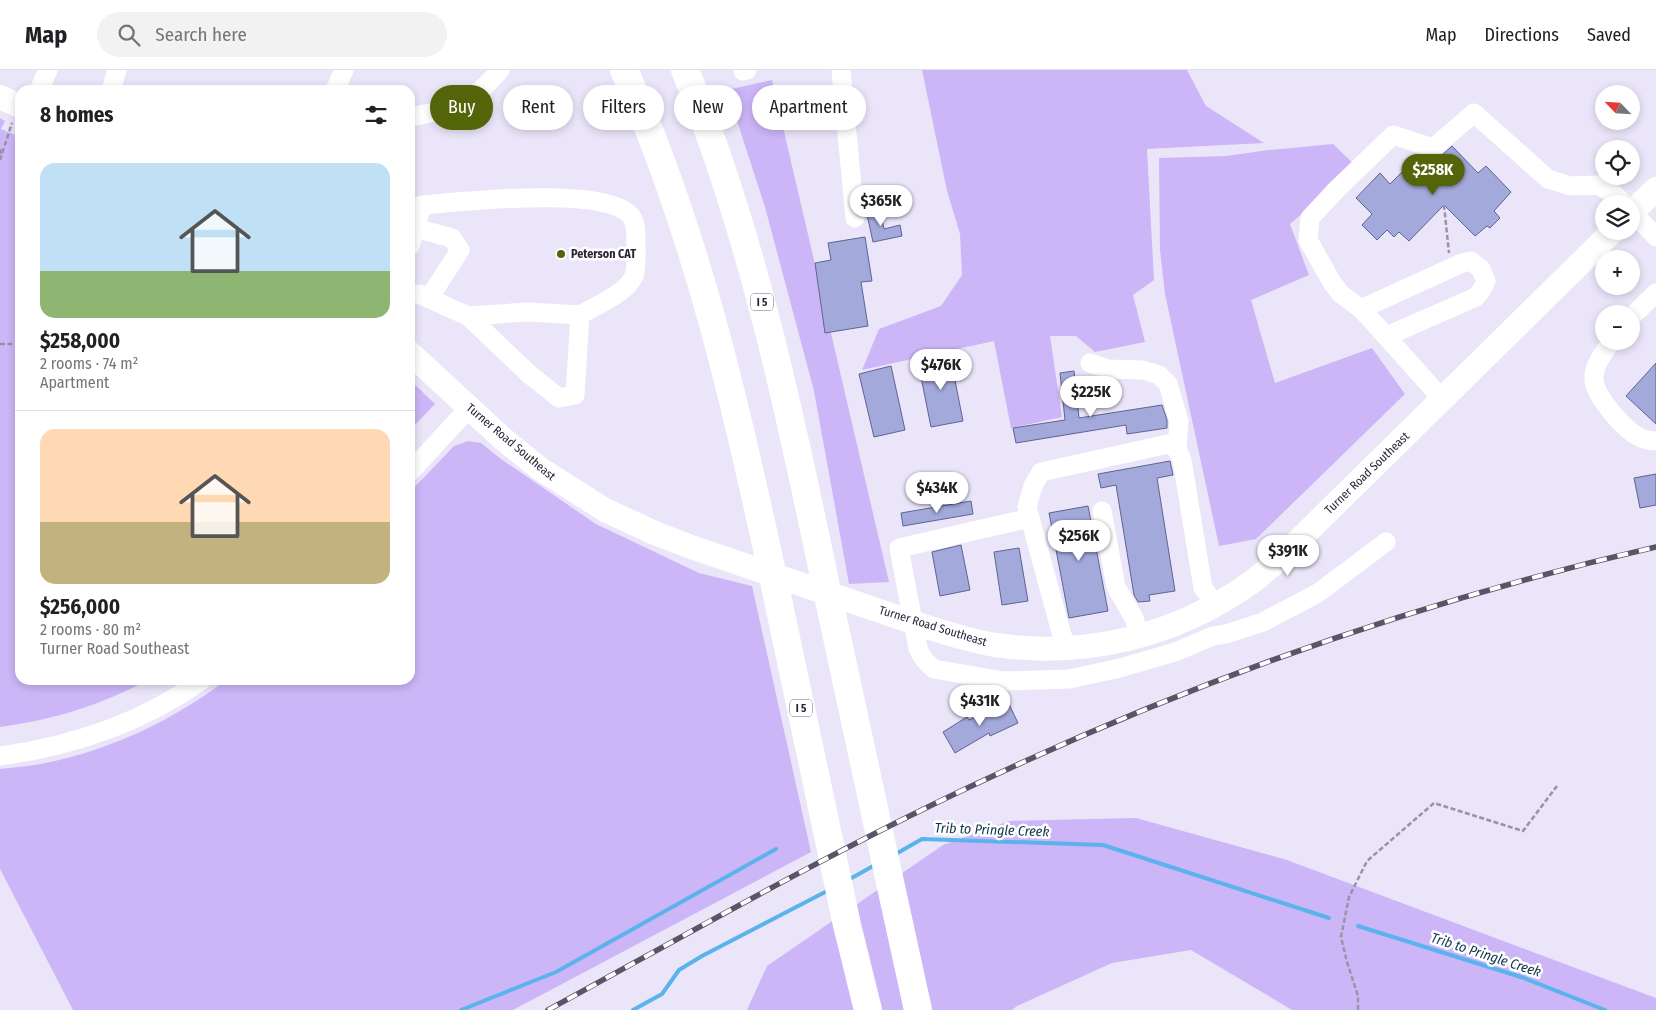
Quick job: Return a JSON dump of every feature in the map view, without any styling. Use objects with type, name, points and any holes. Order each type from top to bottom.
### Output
[{"type":"highway","name":"I 5","points":[[624,70],[669,180],[708,304],[736,410],[847,925],[868,1010]]},
{"type":"highway","name":"I 5","points":[[685,70],[718,156],[760,294],[782,382],[862,760],[918,1010]]},
{"type":"main road","points":[[1640,202],[1656,189]]},
{"type":"main road","name":"Turner Road Southeast","points":[[415,358],[469,408],[539,468],[568,488],[628,522],[694,548],[914,622],[994,645],[1027,648],[1090,646],[1140,637],[1178,624],[1211,608],[1251,583],[1271,566],[1604,240]]},
{"type":"street","points":[[40,85],[48,70]]},
{"type":"street","points":[[112,85],[117,70]]},
{"type":"street","points":[[337,85],[344,70]]},
{"type":"street","points":[[415,117],[453,108],[472,99],[500,70]]},
{"type":"street","points":[[842,70],[855,218]]},
{"type":"street","points":[[1442,399],[1387,336],[1361,309],[1337,289],[1308,240],[1310,218],[1392,135],[1433,148],[1474,113],[1548,179],[1571,186],[1598,186],[1615,195]]},
{"type":"street","points":[[415,230],[422,205],[572,198],[611,204],[624,210],[632,217],[636,231],[636,265],[634,276],[625,289],[580,315],[527,312],[468,316]]},
{"type":"street","points":[[1640,220],[1656,237]]},
{"type":"street","points":[[415,237],[452,238],[460,250],[417,294],[468,316],[529,374],[559,398],[575,395],[580,315]]},
{"type":"street","points":[[1361,309],[1455,266],[1471,261],[1480,269],[1486,281],[1482,291],[1476,297],[1387,336]]},
{"type":"street","points":[[1640,307],[1656,292]]},
{"type":"street","points":[[1606,350],[1596,367],[1594,380],[1599,396],[1635,434],[1650,440],[1656,440]]},
{"type":"street","points":[[1090,363],[1108,369],[1143,370],[1159,375],[1168,384],[1180,421],[1177,449],[1182,460],[1203,588],[1211,608],[1213,636]]},
{"type":"street","points":[[415,467],[469,408]]},
{"type":"street","points":[[1067,648],[1027,507],[1032,486],[1041,472],[1168,444],[1177,449]]},
{"type":"street","points":[[1102,511],[1116,587],[1134,618],[1140,637]]},
{"type":"street","points":[[1030,518],[899,548],[918,648],[922,658],[934,668],[1004,680],[1069,679],[1112,670],[1175,652],[1213,636],[1240,630],[1263,622],[1318,593],[1386,542]]},
{"type":"street","points":[[0,756],[52,747],[111,729],[148,713],[194,685]]},
{"type":"path","points":[[1,159],[12,102]]},
{"type":"path","points":[[0,149],[1,159]]},
{"type":"path","points":[[1444,205],[1449,253],[1455,266]]},
{"type":"path","points":[[0,344],[14,344]]},
{"type":"path","points":[[1358,1010],[1358,996],[1346,962],[1341,937],[1349,897],[1367,861],[1434,803],[1523,832],[1556,786]]},
{"type":"shaded area","points":[[922,70],[1187,70],[1206,106],[1264,143],[1147,149],[1154,280],[1133,295],[1145,342],[1095,352],[1076,336],[1050,336],[1062,417],[1011,428],[994,341],[862,370],[879,329],[941,306],[962,275],[960,234],[947,191]]},
{"type":"shaded area","points":[[772,80],[773,85],[752,85],[752,130],[784,130],[889,582],[849,584],[814,391],[765,207],[740,130],[742,130],[742,87]]},
{"type":"shaded area","points":[[0,118],[5,121],[1,129],[15,135],[15,685],[138,685],[76,710],[40,720],[0,727]]},
{"type":"shaded area","points":[[1333,144],[1355,165],[1290,224],[1309,275],[1251,300],[1275,383],[1372,348],[1405,394],[1256,539],[1219,546],[1165,294],[1160,250],[1159,158],[1226,156]]},
{"type":"shaded area","points":[[415,385],[435,404],[415,425]]},
{"type":"shaded area","points":[[468,441],[481,443],[501,459],[596,524],[699,573],[752,586],[811,852],[513,1010],[73,1010],[0,869],[0,769],[46,763],[117,742],[185,708],[219,685],[415,685],[415,487],[454,446]]},
{"type":"shaded area","points":[[1136,818],[1287,860],[1656,998],[1656,1010],[1292,1010],[1191,950],[1112,963],[1012,1010],[747,1010],[767,966],[943,845],[1009,821]]},
{"type":"building","points":[[1452,146],[1478,173],[1486,166],[1511,192],[1494,211],[1500,218],[1490,228],[1487,226],[1475,236],[1444,205],[1409,241],[1399,232],[1394,237],[1387,230],[1377,240],[1362,225],[1372,214],[1356,198],[1380,173],[1390,184],[1419,155],[1427,163],[1431,159],[1440,157]]},
{"type":"building","points":[[879,207],[884,229],[900,225],[902,236],[873,242],[866,210]]},
{"type":"building","points":[[865,237],[872,281],[861,282],[868,326],[825,333],[815,263],[831,260],[828,243]]},
{"type":"building","points":[[950,355],[963,421],[931,427],[918,362]]},
{"type":"building","points":[[1656,363],[1656,424],[1626,396]]},
{"type":"building","points":[[891,366],[905,430],[874,437],[859,374]]},
{"type":"building","points":[[1074,371],[1079,418],[1162,405],[1167,420],[1167,428],[1127,434],[1126,425],[1016,443],[1013,428],[1065,420],[1060,373]]},
{"type":"building","points":[[1170,461],[1173,475],[1157,478],[1175,591],[1149,595],[1150,601],[1138,602],[1134,595],[1116,485],[1101,488],[1098,474]]},
{"type":"building","points":[[1656,474],[1656,505],[1640,508],[1634,478]]},
{"type":"building","points":[[971,501],[973,514],[903,526],[901,513]]},
{"type":"building","points":[[1088,506],[1108,611],[1069,618],[1049,513]]},
{"type":"building","points":[[961,545],[970,590],[940,596],[932,552]]},
{"type":"building","points":[[1019,548],[1028,601],[1002,605],[994,552]]},
{"type":"building","points":[[1008,702],[1018,723],[990,736],[989,733],[955,753],[943,732],[967,717],[969,720]]},
{"type":"waterway","name":"Trib to Pringle Creek","points":[[894,855],[922,839],[1103,845],[1329,918]]},
{"type":"waterway","points":[[461,1010],[556,972],[776,849]]},
{"type":"waterway","name":"Trib to Pringle Creek","points":[[848,880],[875,865]]},
{"type":"waterway","name":"Trib to Pringle Creek","points":[[633,1010],[662,994],[679,970],[702,956],[829,890]]},
{"type":"waterway","name":"Trib to Pringle Creek","points":[[1358,926],[1524,978],[1605,1010]]},
{"type":"railway","points":[[548,1010],[769,889],[880,831],[993,776],[1154,706],[1318,644],[1402,616],[1486,591],[1656,547]]},
{"type":"place","name":"Peterson CAT","points":[[561,254]]}]
